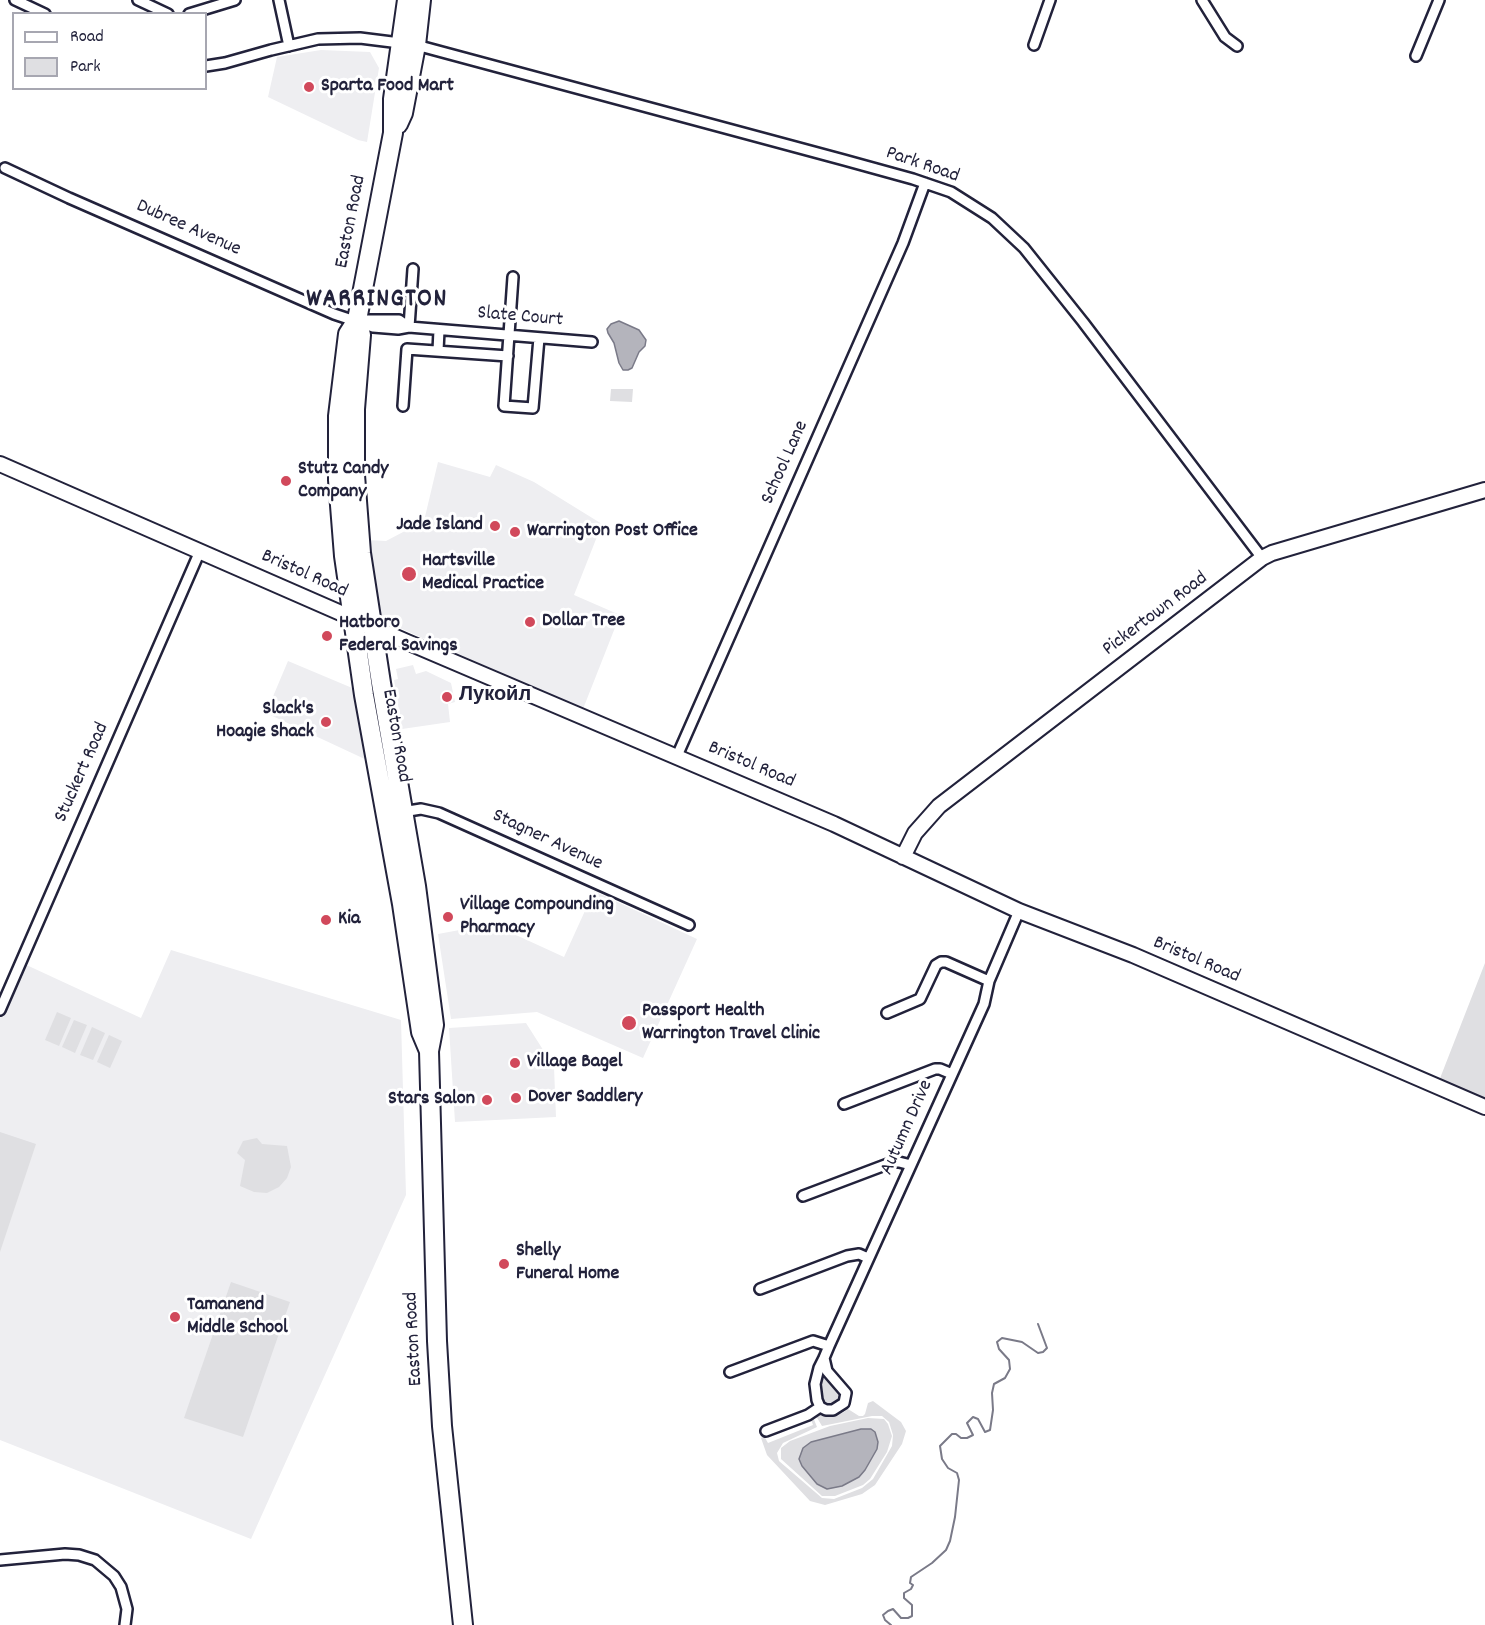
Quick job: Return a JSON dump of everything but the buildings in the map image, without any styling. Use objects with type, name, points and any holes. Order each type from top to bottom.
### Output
[{"type":"highway","name":"Easton Road","points":[[407,0],[409,44],[403,113],[393,133],[357,320],[348,334],[342,377],[338,462],[340,522],[353,618],[394,813],[416,886],[434,1025],[429,1051],[437,1341],[442,1426],[463,1625]]},
{"type":"highway","name":"Easton Road","points":[[409,44],[421,0]]},
{"type":"highway","name":"Easton Road","points":[[357,320],[361,335],[355,409],[355,485],[361,553],[394,813]]},
{"type":"main road","name":"Bristol Road","points":[[0,464],[834,824],[1018,911],[1133,955],[1485,1107]]},
{"type":"main road","name":"Pickertown Road","points":[[903,857],[915,833],[939,806],[1262,558],[1272,553],[1485,490]]},
{"type":"street","points":[[15,0],[41,12]]},
{"type":"street","points":[[138,0],[164,12]]},
{"type":"street","points":[[196,12],[235,0]]},
{"type":"street","points":[[279,0],[289,46]]},
{"type":"street","points":[[1034,45],[1050,0]]},
{"type":"street","points":[[1202,0],[1225,37],[1238,46]]},
{"type":"street","points":[[1416,56],[1439,0]]},
{"type":"street","name":"Park Road","points":[[207,66],[318,39],[360,38],[409,44],[621,99],[925,183],[964,200],[992,218],[1024,248],[1262,558]]},
{"type":"street","name":"Dubree Avenue","points":[[5,168],[334,314],[357,320]]},
{"type":"street","name":"School Lane","points":[[677,756],[903,243],[925,183]]},
{"type":"street","points":[[408,327],[413,269]]},
{"type":"street","points":[[513,277],[504,406],[533,408],[539,338]]},
{"type":"street","name":"Slate Court","points":[[357,320],[399,320],[408,327],[592,342]]},
{"type":"street","points":[[438,351],[440,330]]},
{"type":"street","points":[[403,406],[407,349],[508,356]]},
{"type":"street","name":"Stuckert Road","points":[[0,1010],[200,551]]},
{"type":"street","name":"Stagner Avenue","points":[[394,813],[421,809],[439,813],[689,925]]},
{"type":"street","name":"Autumn Drive","points":[[820,1407],[815,1394],[815,1384],[824,1358],[984,1004],[989,981],[1018,911]]},
{"type":"street","points":[[887,1013],[920,999],[936,965],[941,962],[946,962],[989,981]]},
{"type":"street","points":[[844,1104],[935,1069],[952,1074]]},
{"type":"street","points":[[803,1196],[894,1162],[899,1161],[911,1165]]},
{"type":"street","points":[[760,1289],[847,1256],[859,1254],[868,1258]]},
{"type":"street","points":[[730,1372],[813,1341],[829,1346]]},
{"type":"street","points":[[766,1431],[808,1415],[820,1407],[835,1410],[844,1403],[846,1396],[840,1385],[827,1371],[824,1358]]},
{"type":"street","points":[[0,1560],[65,1554],[95,1560],[114,1576],[121,1587],[127,1609],[125,1625]]},
{"type":"shaded area","points":[[321,50],[370,52],[379,68],[367,142],[358,140],[268,97],[277,57]]},
{"type":"shaded area","points":[[619,321],[639,330],[646,340],[632,368],[628,370],[623,370],[619,363],[614,343],[607,329],[611,324]]},
{"type":"shaded area","points":[[438,462],[490,477],[496,465],[534,482],[602,524],[574,595],[620,615],[583,709],[384,621],[376,613],[367,540],[386,541],[424,521]]},
{"type":"shaded area","points":[[288,661],[357,690],[369,761],[266,713]]},
{"type":"shaded area","points":[[413,665],[416,674],[426,671],[451,683],[455,702],[448,704],[450,722],[402,729],[394,680],[398,679],[396,669]]},
{"type":"shaded area","points":[[594,891],[697,939],[643,1058],[537,1012],[451,1019],[438,934],[492,924],[564,957]]},
{"type":"shaded area","name":"Tamanend Middle School","points":[[171,950],[401,1020],[406,1195],[251,1539],[0,1440],[0,1008],[20,962],[141,1018]]},
{"type":"shaded area","points":[[526,1023],[554,1067],[556,1117],[455,1122],[449,1028]]},
{"type":"shaded area","points":[[861,1429],[871,1429],[875,1432],[878,1442],[877,1449],[865,1470],[859,1477],[842,1486],[827,1489],[817,1484],[799,1459],[803,1448],[811,1442]]},
{"type":"green space","points":[[611,389],[633,389],[632,402],[610,401]]},
{"type":"green space","points":[[1485,963],[1485,1107],[1437,1086]]},
{"type":"green space","points":[[57,1012],[71,1018],[59,1046],[45,1040]]},
{"type":"green space","points":[[74,1020],[87,1025],[75,1053],[62,1047]]},
{"type":"green space","points":[[92,1027],[105,1033],[93,1060],[80,1055]]},
{"type":"green space","points":[[109,1035],[122,1041],[110,1068],[97,1062]]},
{"type":"green space","points":[[0,1132],[36,1144],[0,1252]]},
{"type":"green space","points":[[257,1138],[262,1144],[287,1146],[291,1167],[287,1178],[279,1187],[267,1193],[254,1192],[240,1186],[245,1160],[237,1153],[243,1141]]},
{"type":"green space","points":[[231,1282],[290,1302],[243,1437],[184,1418]]},
{"type":"green space","points":[[824,1378],[839,1392],[841,1397],[838,1404],[829,1406],[823,1402],[820,1386],[821,1379]]},
{"type":"green space","points":[[873,1401],[901,1422],[906,1431],[902,1444],[875,1485],[862,1494],[825,1505],[810,1501],[767,1455],[761,1438],[764,1436],[768,1443],[813,1425],[811,1419],[813,1417],[817,1427],[783,1443],[777,1453],[779,1461],[822,1498],[834,1499],[862,1488],[873,1479],[892,1446],[893,1435],[889,1422],[882,1416],[872,1416],[822,1426],[816,1416],[834,1417],[848,1409],[863,1416],[868,1403]]},
{"type":"green space","points":[[868,1418],[884,1419],[892,1436],[887,1452],[870,1479],[863,1485],[835,1496],[822,1496],[781,1459],[781,1448],[790,1441],[830,1426]]},
{"type":"waterway","points":[[891,1625],[883,1615],[893,1609],[901,1618],[912,1616],[912,1605],[904,1598],[904,1593],[913,1585],[910,1583],[911,1577],[932,1563],[946,1550],[950,1541],[959,1480],[957,1473],[948,1468],[942,1459],[940,1446],[952,1434],[961,1438],[973,1435],[967,1423],[973,1417],[978,1419],[985,1432],[990,1430],[994,1384],[1005,1378],[1010,1369],[1009,1360],[999,1349],[997,1342],[1002,1338],[1022,1342],[1038,1353],[1043,1352],[1047,1348],[1038,1324]]},
{"type":"place","name":"Sparta Food Mart","points":[[309,87]]},
{"type":"place","name":"Stutz Candy Company","points":[[286,481]]},
{"type":"place","name":"Jade Island","points":[[495,526]]},
{"type":"place","name":"Warrington Post Office","points":[[515,532]]},
{"type":"place","name":"Hartsville Medical Practice","points":[[409,574]]},
{"type":"place","name":"Dollar Tree","points":[[530,622]]},
{"type":"place","name":"Hatboro Federal Savings","points":[[327,636]]},
{"type":"place","name":"Лукойл","points":[[447,697]]},
{"type":"place","name":"Slack's Hoagie Shack","points":[[326,722]]},
{"type":"place","name":"Village Compounding Pharmacy","points":[[448,917]]},
{"type":"place","name":"Kia","points":[[326,920]]},
{"type":"place","name":"Passport Health Warrington Travel Clinic","points":[[629,1023]]},
{"type":"place","name":"Village Bagel","points":[[515,1063]]},
{"type":"place","name":"Dover Saddlery","points":[[516,1098]]},
{"type":"place","name":"Stars Salon","points":[[487,1100]]},
{"type":"place","name":"Shelly Funeral Home","points":[[504,1264]]},
{"type":"place","name":"Tamanend Middle School","points":[[175,1317]]},
{"type":"district","name":"WARRINGTON","points":[[377,301]]}]
